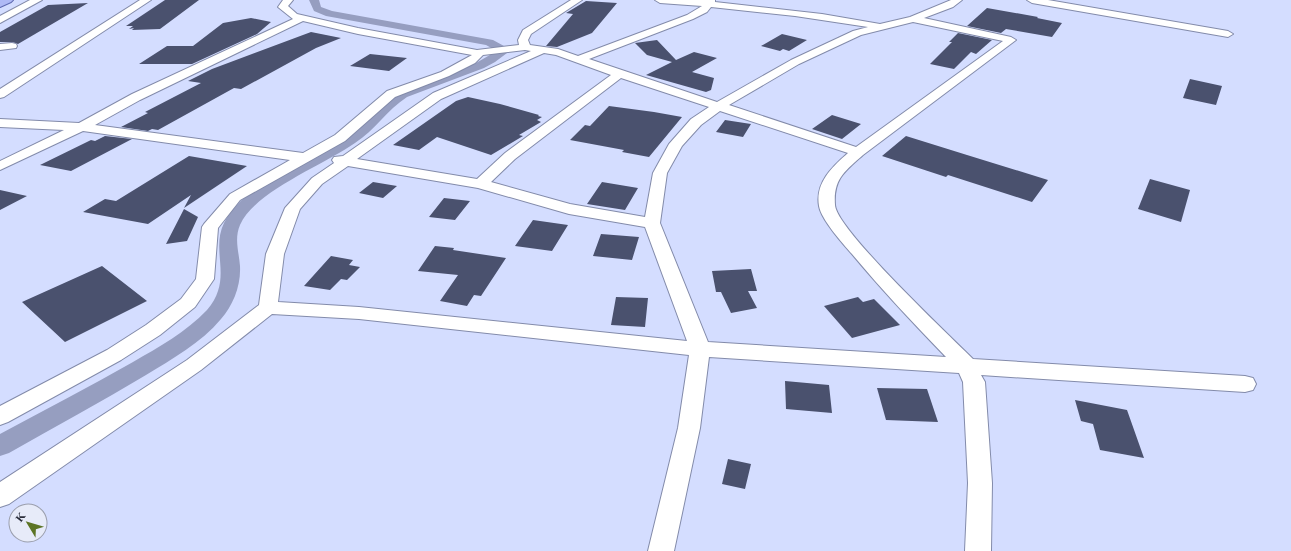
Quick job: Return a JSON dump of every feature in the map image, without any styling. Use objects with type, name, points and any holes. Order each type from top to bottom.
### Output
[{"type":"main road","points":[[0,4],[7,0]]},
{"type":"street","points":[[0,20],[37,0]]},
{"type":"street","points":[[0,94],[146,0]]},
{"type":"street","points":[[288,0],[283,7],[294,16],[365,32],[477,53],[533,48],[558,52],[717,107],[858,152]]},
{"type":"street","points":[[533,48],[522,40],[527,32],[577,0]]},
{"type":"street","points":[[660,0],[710,2],[837,19],[881,27]]},
{"type":"street","points":[[661,551],[688,428],[700,349],[652,223],[660,173],[676,144],[696,122],[717,107],[795,62],[857,33],[913,19],[950,5],[956,0]]},
{"type":"street","points":[[1032,0],[1228,34]]},
{"type":"street","points":[[579,60],[690,17],[704,10],[710,2]]},
{"type":"street","points":[[0,166],[81,127],[143,94],[302,18]]},
{"type":"street","points":[[913,19],[1011,40],[858,152],[838,169],[828,186],[827,207],[840,230],[850,242],[893,291],[966,365],[974,382],[980,483],[978,551]]},
{"type":"street","points":[[0,47],[12,46]]},
{"type":"street","points":[[0,416],[114,355],[153,330],[188,303],[205,279],[210,227],[235,197],[321,157],[437,96],[533,48]]},
{"type":"street","points":[[268,308],[275,254],[293,208],[317,181],[321,157],[340,138],[391,94],[465,64],[478,56],[477,53]]},
{"type":"street","points":[[480,184],[510,156],[615,78],[617,73]]},
{"type":"street","points":[[0,123],[81,127],[321,157],[480,184],[569,209],[652,223]]},
{"type":"street","points":[[0,496],[194,365],[268,308],[359,313],[700,349],[1245,384]]},
{"type":"building","points":[[165,0],[199,0],[160,29],[132,30],[134,28],[129,29],[133,26],[126,26]]},
{"type":"building","points":[[586,1],[617,3],[592,33],[557,47],[546,46],[573,14],[566,13]]},
{"type":"building","points":[[88,3],[18,44],[12,42],[0,42],[0,32],[48,5]]},
{"type":"building","points":[[987,8],[1062,23],[1052,37],[1006,29],[1001,33],[967,26]]},
{"type":"building","points":[[251,18],[271,22],[257,34],[192,64],[139,64],[167,46],[193,46],[223,23]]},
{"type":"building","points":[[311,32],[341,38],[316,48],[241,89],[234,88],[158,130],[152,129],[148,131],[121,127],[148,113],[145,112],[201,83],[188,81],[212,69]]},
{"type":"building","points":[[958,33],[992,40],[976,54],[971,52],[954,69],[930,64],[952,42],[949,42]]},
{"type":"building","points":[[782,34],[807,40],[789,51],[783,49],[780,51],[761,46]]},
{"type":"building","points":[[657,40],[676,60],[694,52],[717,58],[692,72],[714,78],[711,90],[706,92],[646,75],[672,62],[647,55],[635,43]]},
{"type":"building","points":[[370,54],[407,58],[389,71],[350,66]]},
{"type":"building","points":[[1190,79],[1222,86],[1216,105],[1183,98]]},
{"type":"building","points":[[468,97],[539,115],[538,116],[542,117],[537,120],[541,122],[519,135],[523,136],[491,155],[437,137],[419,150],[393,145],[456,101]]},
{"type":"building","points":[[609,106],[682,117],[649,157],[622,152],[624,150],[570,140],[585,125],[590,126]]},
{"type":"building","points":[[832,115],[861,124],[842,139],[812,129]]},
{"type":"building","points":[[725,120],[751,124],[743,137],[716,132]]},
{"type":"building","points":[[105,136],[132,139],[71,171],[40,165],[91,140],[95,141]]},
{"type":"building","points":[[906,136],[1048,180],[1032,202],[948,175],[946,177],[882,156]]},
{"type":"building","points":[[189,156],[247,166],[184,208],[191,195],[148,224],[83,212],[105,199],[116,201]]},
{"type":"building","points":[[1150,179],[1190,190],[1181,222],[1138,209]]},
{"type":"building","points":[[373,182],[397,186],[383,198],[359,193]]},
{"type":"building","points":[[602,182],[638,188],[625,210],[587,204]]},
{"type":"building","points":[[0,190],[27,196],[0,210]]},
{"type":"building","points":[[444,198],[470,201],[455,220],[429,217]]},
{"type":"building","points":[[184,209],[198,217],[187,241],[166,244]]},
{"type":"building","points":[[533,220],[568,225],[552,251],[515,246]]},
{"type":"building","points":[[601,234],[639,237],[632,260],[593,256]]},
{"type":"building","points":[[435,246],[506,258],[481,296],[474,295],[467,306],[440,301],[458,275],[418,271]]},
{"type":"building","points":[[331,256],[353,260],[349,265],[360,267],[347,280],[341,279],[330,290],[304,286]]},
{"type":"building","points":[[102,266],[147,301],[65,342],[22,302]]},
{"type":"building","points":[[751,269],[757,291],[748,291],[757,308],[731,313],[721,292],[716,292],[712,271]]},
{"type":"building","points":[[616,297],[648,298],[645,327],[611,325]]},
{"type":"building","points":[[858,297],[863,302],[874,299],[900,325],[852,338],[824,306]]},
{"type":"building","points":[[785,381],[829,385],[832,413],[786,409]]},
{"type":"building","points":[[877,388],[927,389],[938,422],[886,420]]},
{"type":"building","points":[[1075,400],[1127,410],[1144,458],[1100,450],[1093,424],[1081,421]]},
{"type":"building","points":[[728,459],[751,464],[745,489],[722,484]]},
{"type":"waterway","points":[[0,446],[145,365],[182,342],[208,321],[223,301],[230,281],[231,267],[228,236],[232,224],[238,213],[251,200],[282,179],[337,149],[363,131],[391,102],[402,94],[426,84],[480,66],[501,53],[500,48],[489,42],[330,14],[317,9],[314,0]]}]
